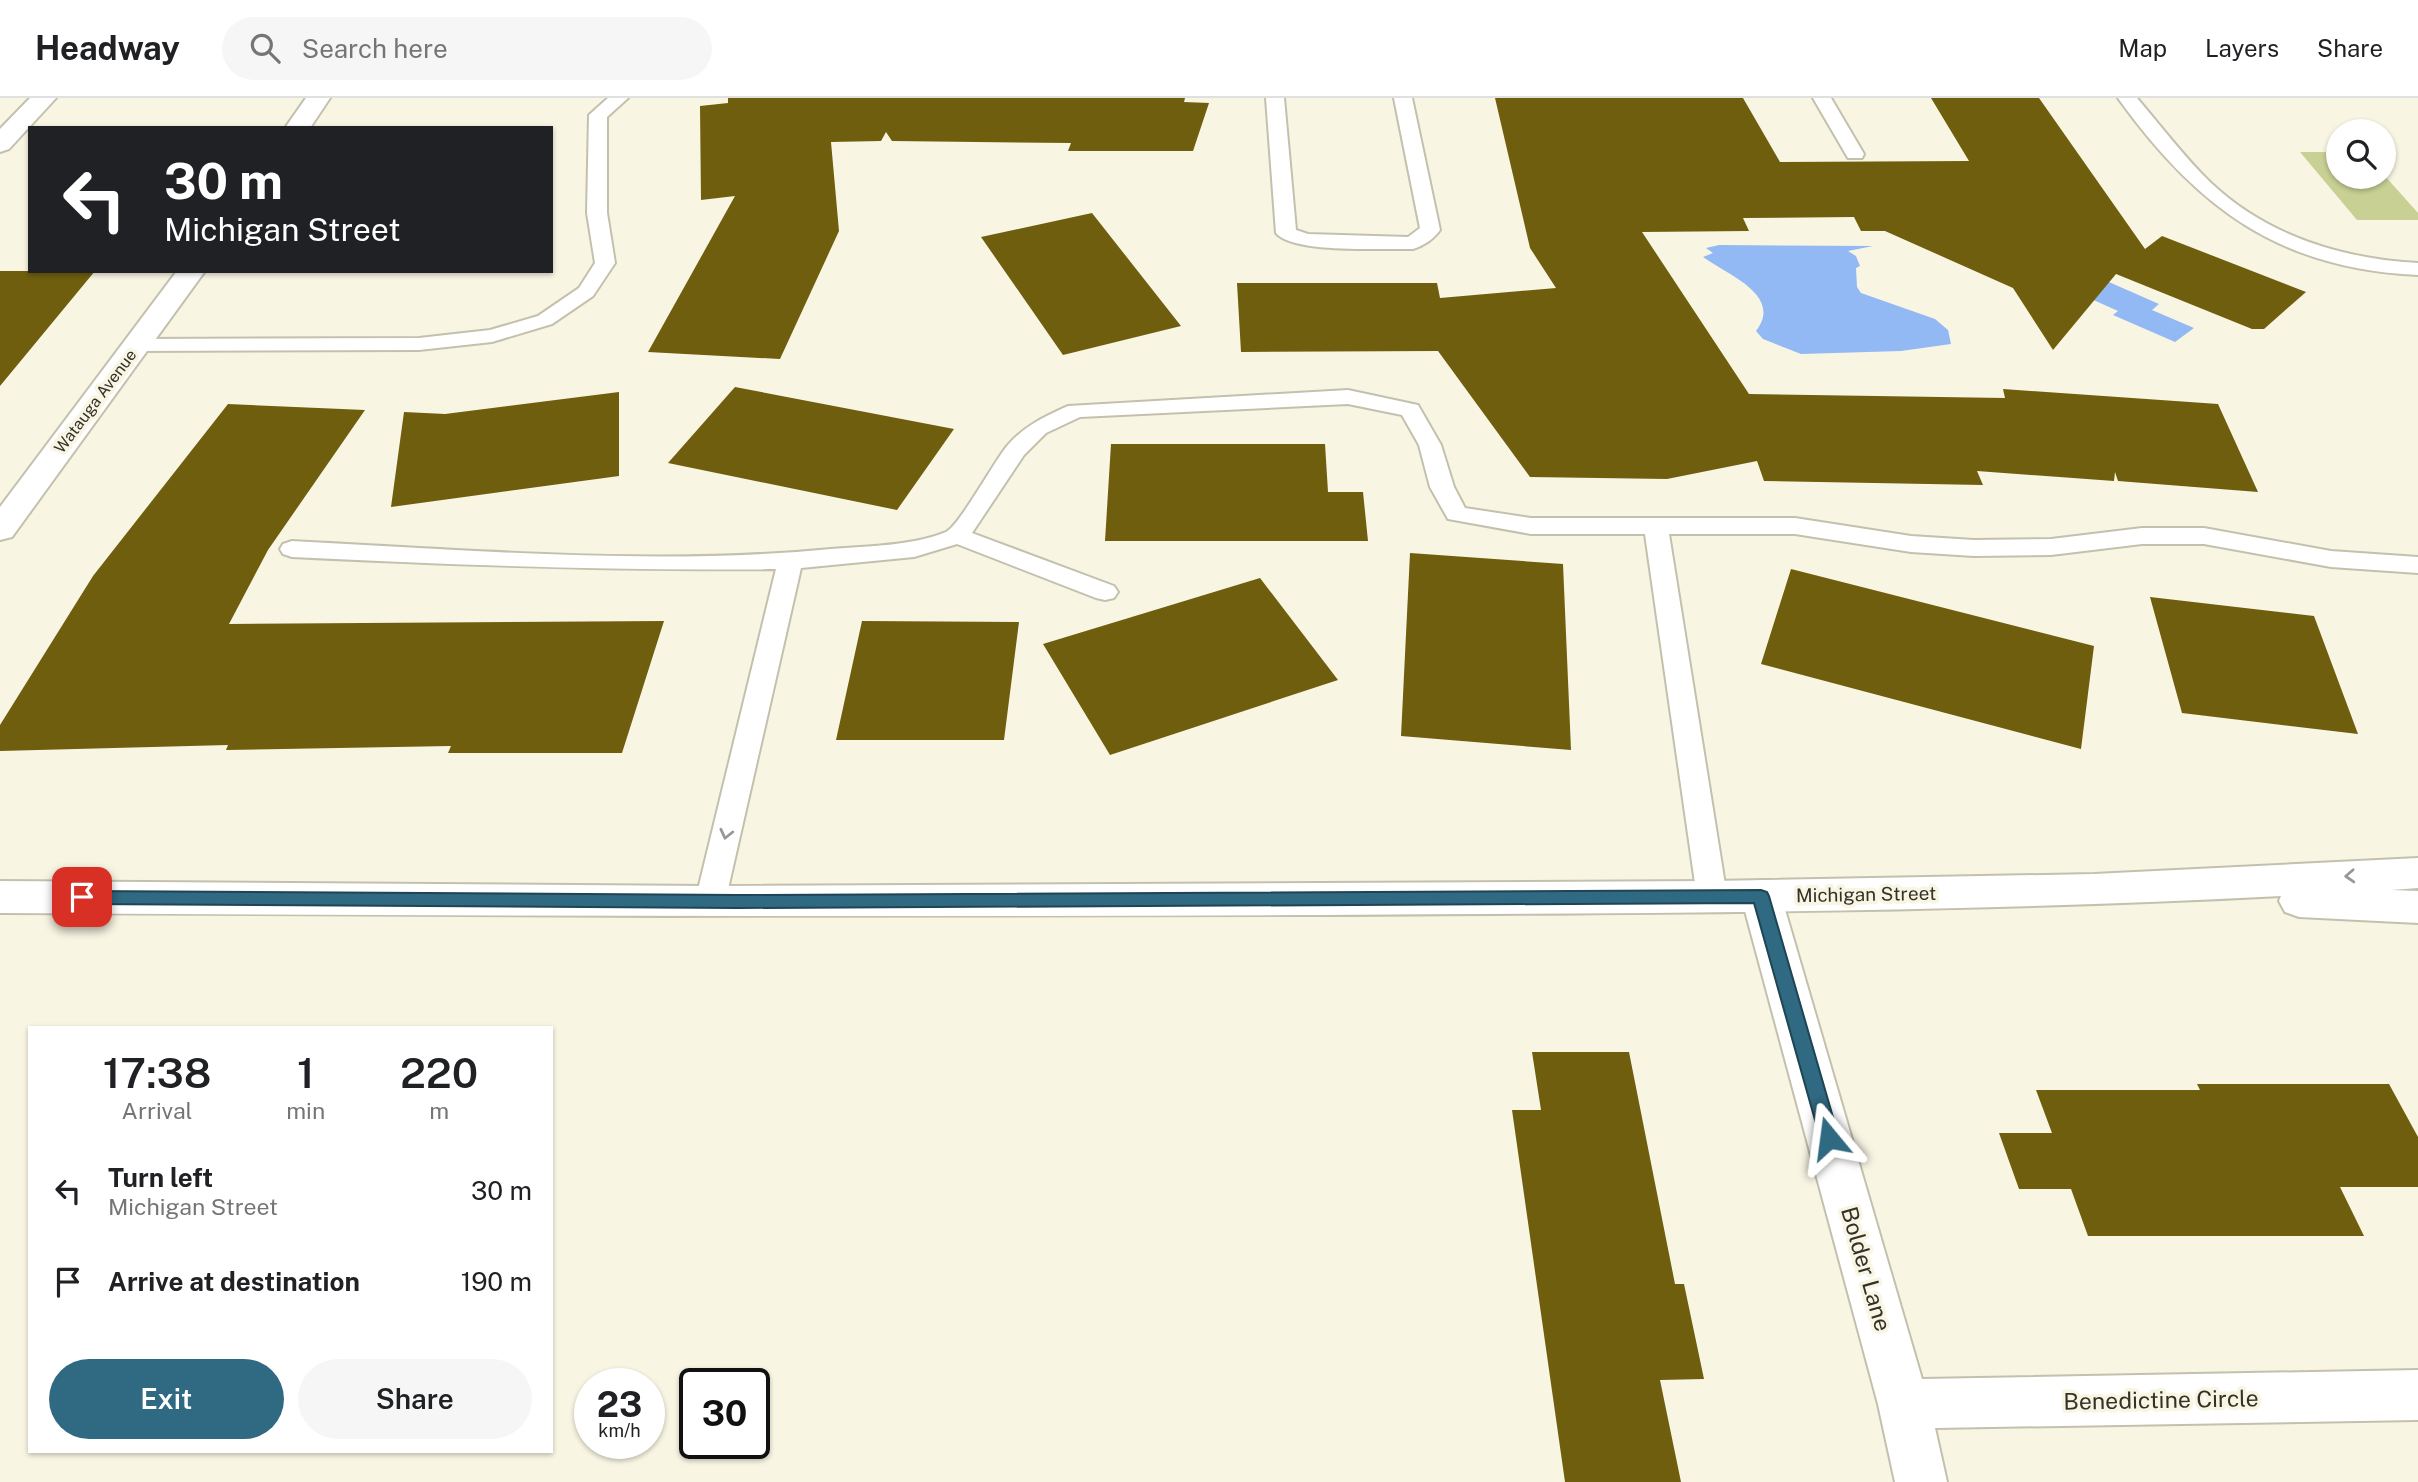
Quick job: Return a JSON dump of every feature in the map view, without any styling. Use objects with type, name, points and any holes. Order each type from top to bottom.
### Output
[{"type":"street","points":[[0,145],[44,98]]},
{"type":"street","points":[[297,126],[318,98]]},
{"type":"street","name":"Watauga Avenue","points":[[0,530],[190,273]]},
{"type":"street","name":"Michigan Street","points":[[0,897],[710,902],[1712,897],[2094,890],[2418,873]]},
{"type":"street","name":"Michigan Street","points":[[2094,890],[2418,907]]},
{"type":"street","name":"Bolder Lane","points":[[1761,896],[1904,1404],[1921,1482]]},
{"type":"street","name":"Benedictine Circle","points":[[1904,1404],[2418,1395]]},
{"type":"lane","points":[[137,345],[419,344],[492,336],[545,320],[586,292],[605,264],[597,213],[598,115],[619,98]]},
{"type":"lane","points":[[1275,98],[1286,233],[1306,240],[1413,243],[1430,230],[1403,98]]},
{"type":"lane","points":[[1822,98],[1855,154]]},
{"type":"lane","points":[[2127,98],[2212,195],[2250,221],[2322,255],[2397,269],[2418,270]]},
{"type":"lane","points":[[958,536],[1015,451],[1038,428],[1076,411],[1348,397],[1409,410],[1430,445],[1442,487],[1456,514],[1531,526],[1795,526],[1911,544],[1974,548],[2050,547],[2142,536],[2204,536],[2331,559],[2418,565]]},
{"type":"lane","points":[[1656,525],[1712,897]]},
{"type":"lane","points":[[292,549],[502,560],[648,563],[790,561],[914,549],[958,536],[1105,592]]},
{"type":"lane","points":[[710,902],[790,561]]},
{"type":"green space","points":[[2300,152],[2326,152],[2326,183]]},
{"type":"green space","points":[[2396,188],[2418,213],[2418,220],[2357,220],[2331,189]]},
{"type":"water","points":[[1719,245],[1873,246],[1848,251],[1856,256],[1860,266],[1856,268],[1857,287],[1861,293],[1935,319],[1948,330],[1951,344],[1901,351],[1801,354],[1763,339],[1756,331],[1763,318],[1763,307],[1758,296],[1737,278],[1703,257],[1713,253],[1706,248]]},
{"type":"water","points":[[2093,275],[2159,304],[2152,310],[2194,328],[2175,342],[2113,315],[2118,311],[2071,290]]},
{"type":"building","points":[[728,98],[1185,98],[1184,102],[1209,103],[1193,151],[1068,151],[1071,143],[892,141],[886,132],[881,141],[831,142],[839,231],[780,359],[648,352],[735,196],[701,200],[700,106],[728,103]]},
{"type":"building","points":[[1495,98],[1743,98],[1780,162],[1969,161],[1931,98],[2039,98],[2145,249],[2162,236],[2306,292],[2264,329],[2252,329],[2116,274],[2053,350],[2013,288],[1885,231],[1861,231],[1854,217],[1743,218],[1749,231],[1642,232],[1749,394],[2005,398],[2003,389],[2218,404],[2258,492],[2118,481],[2115,472],[2114,481],[1977,471],[1983,485],[1764,481],[1757,461],[1667,479],[1530,477],[1438,351],[1241,352],[1237,283],[1437,283],[1440,298],[1556,288],[1530,248]]},
{"type":"building","points":[[1092,213],[1181,326],[1063,355],[981,237]]},
{"type":"building","points":[[0,271],[93,273],[0,386]]},
{"type":"building","points":[[735,387],[954,429],[897,510],[668,463]]},
{"type":"building","points":[[619,392],[619,476],[391,507],[404,412],[445,414]]},
{"type":"building","points":[[228,404],[365,410],[268,550],[229,624],[664,621],[622,753],[448,753],[451,746],[226,750],[228,745],[0,751],[0,725],[93,576]]},
{"type":"building","points":[[1111,444],[1325,444],[1328,492],[1363,492],[1368,541],[1105,541]]},
{"type":"building","points":[[1410,553],[1563,564],[1571,750],[1401,736]]},
{"type":"building","points":[[1791,569],[2094,646],[2081,749],[1761,664]]},
{"type":"building","points":[[1260,578],[1338,680],[1110,755],[1043,644]]},
{"type":"building","points":[[2150,597],[2314,616],[2358,734],[2182,713]]},
{"type":"building","points":[[862,621],[1019,622],[1004,740],[836,740]]},
{"type":"building","points":[[1532,1052],[1629,1052],[1675,1284],[1684,1284],[1704,1379],[1660,1380],[1681,1482],[1565,1482],[1512,1110],[1541,1110]]},
{"type":"building","points":[[2197,1084],[2389,1084],[2418,1137],[2418,1187],[2340,1187],[2364,1236],[2088,1236],[2071,1189],[2019,1189],[1999,1133],[2052,1133],[2036,1090],[2200,1090]]},
{"type":"route","points":[[82,897],[738,902],[1761,896],[1829,1138]]}]
